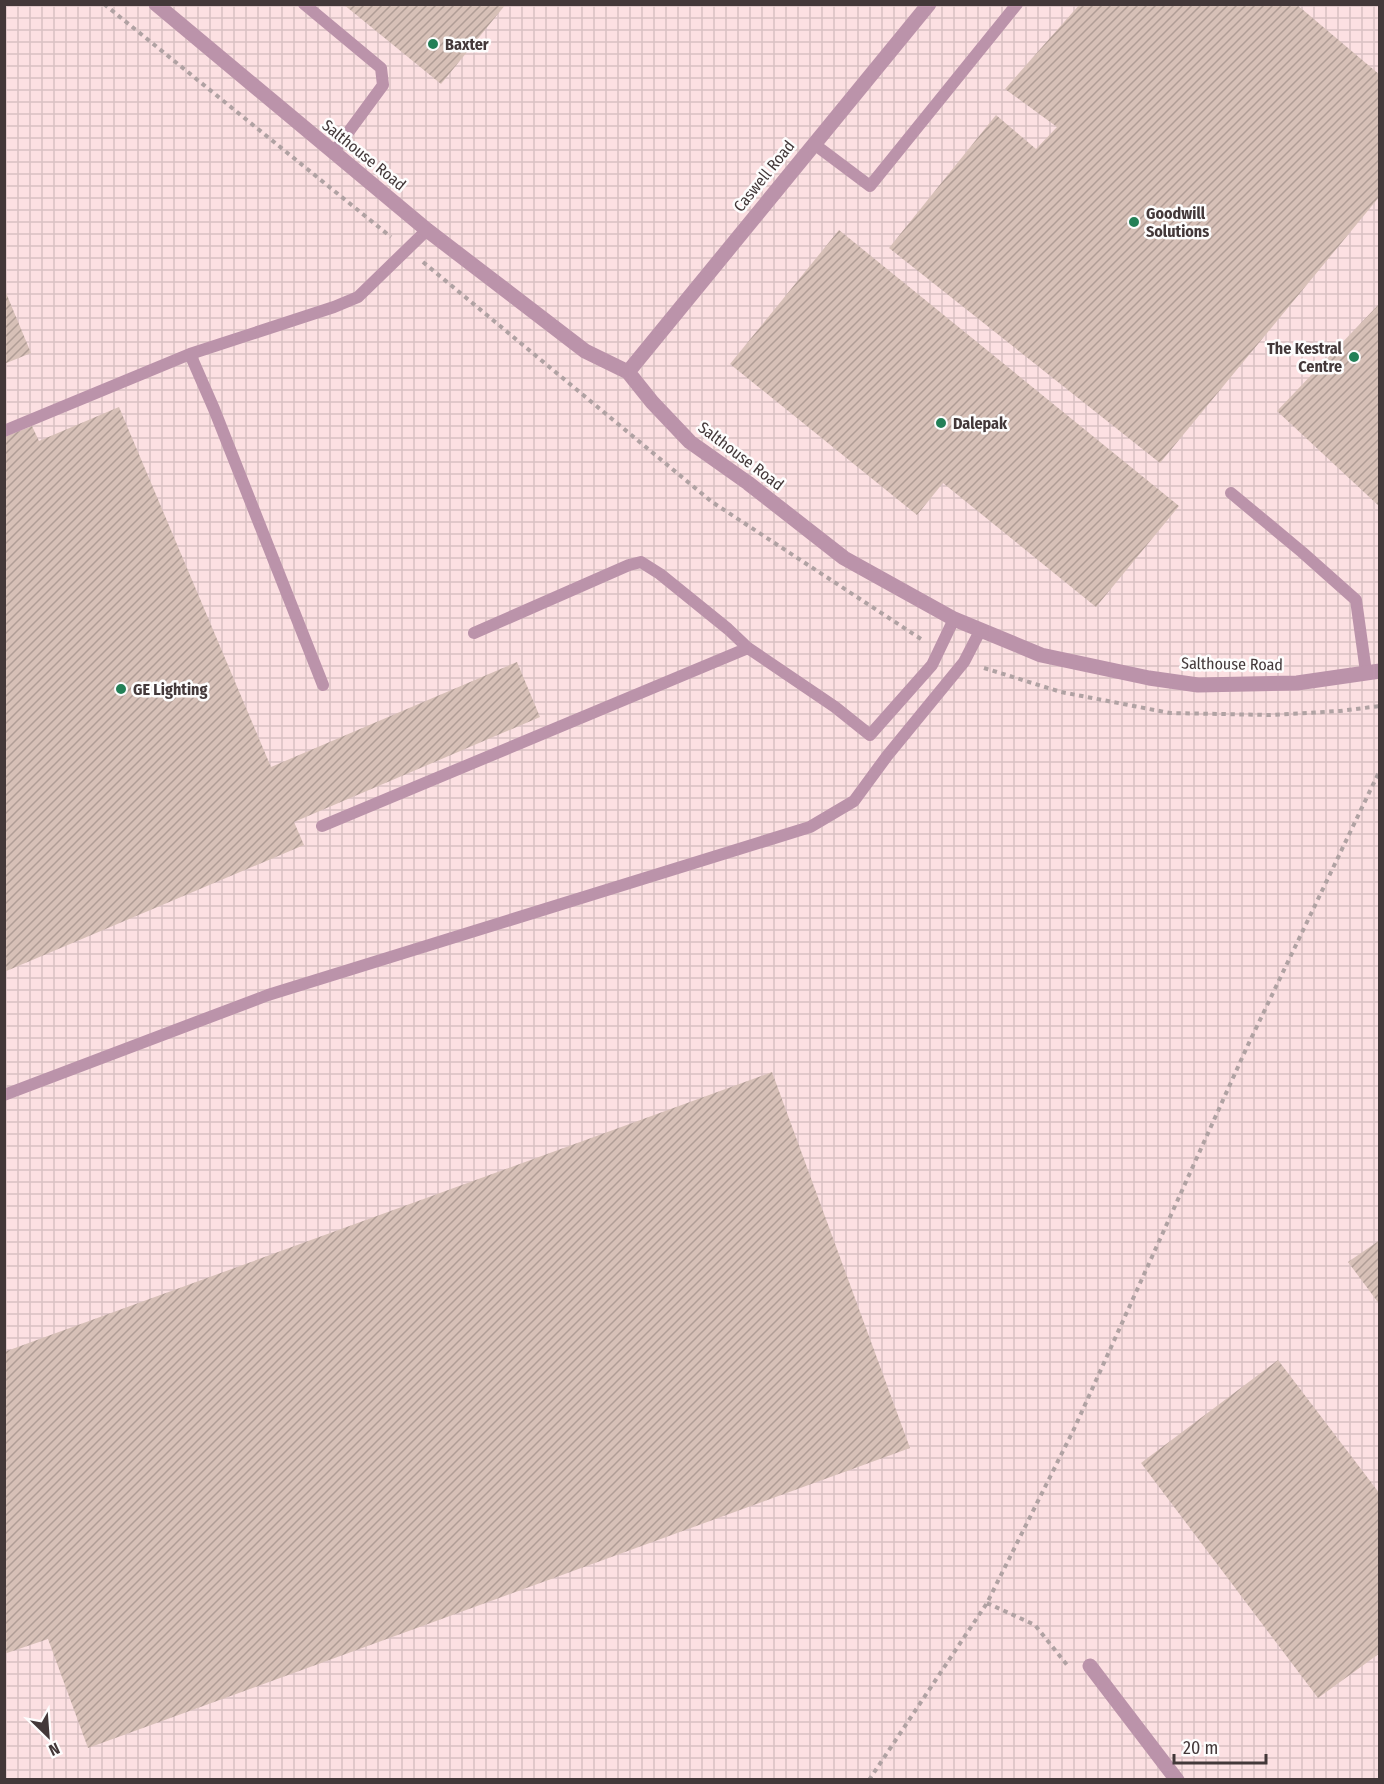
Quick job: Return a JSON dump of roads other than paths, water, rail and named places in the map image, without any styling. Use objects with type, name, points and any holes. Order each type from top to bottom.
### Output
[{"type":"street","name":"Salthouse Road","points":[[156,4],[427,230],[585,351],[628,372],[652,402],[690,442],[748,483],[844,558],[954,619],[1041,656],[1149,678],[1198,685],[1297,683],[1373,672]]},
{"type":"street","name":"Caswell Road","points":[[628,372],[929,4]]},
{"type":"street","points":[[1090,1666],[1177,1779]]},
{"type":"lane","points":[[304,4],[381,68],[383,85],[333,153]]},
{"type":"lane","points":[[814,144],[870,186],[1017,4]]},
{"type":"lane","points":[[4,431],[190,354],[358,297],[427,230]]},
{"type":"lane","points":[[190,354],[323,685]]},
{"type":"lane","points":[[1231,493],[1356,600],[1373,672]]},
{"type":"lane","points":[[474,633],[629,565],[641,562],[694,601],[748,648],[835,707],[870,735],[932,665],[954,619]]},
{"type":"lane","points":[[4,1095],[268,995],[810,827],[854,801],[964,662],[980,631]]},
{"type":"lane","points":[[322,826],[748,648]]},
{"type":"place","name":"Baxter","points":[[433,44]]},
{"type":"place","name":"Goodwill Solutions","points":[[1134,222]]},
{"type":"place","name":"The Kestral Centre","points":[[1354,357]]},
{"type":"place","name":"Dalepak","points":[[941,423]]},
{"type":"place","name":"GE Lighting","points":[[121,689]]}]
